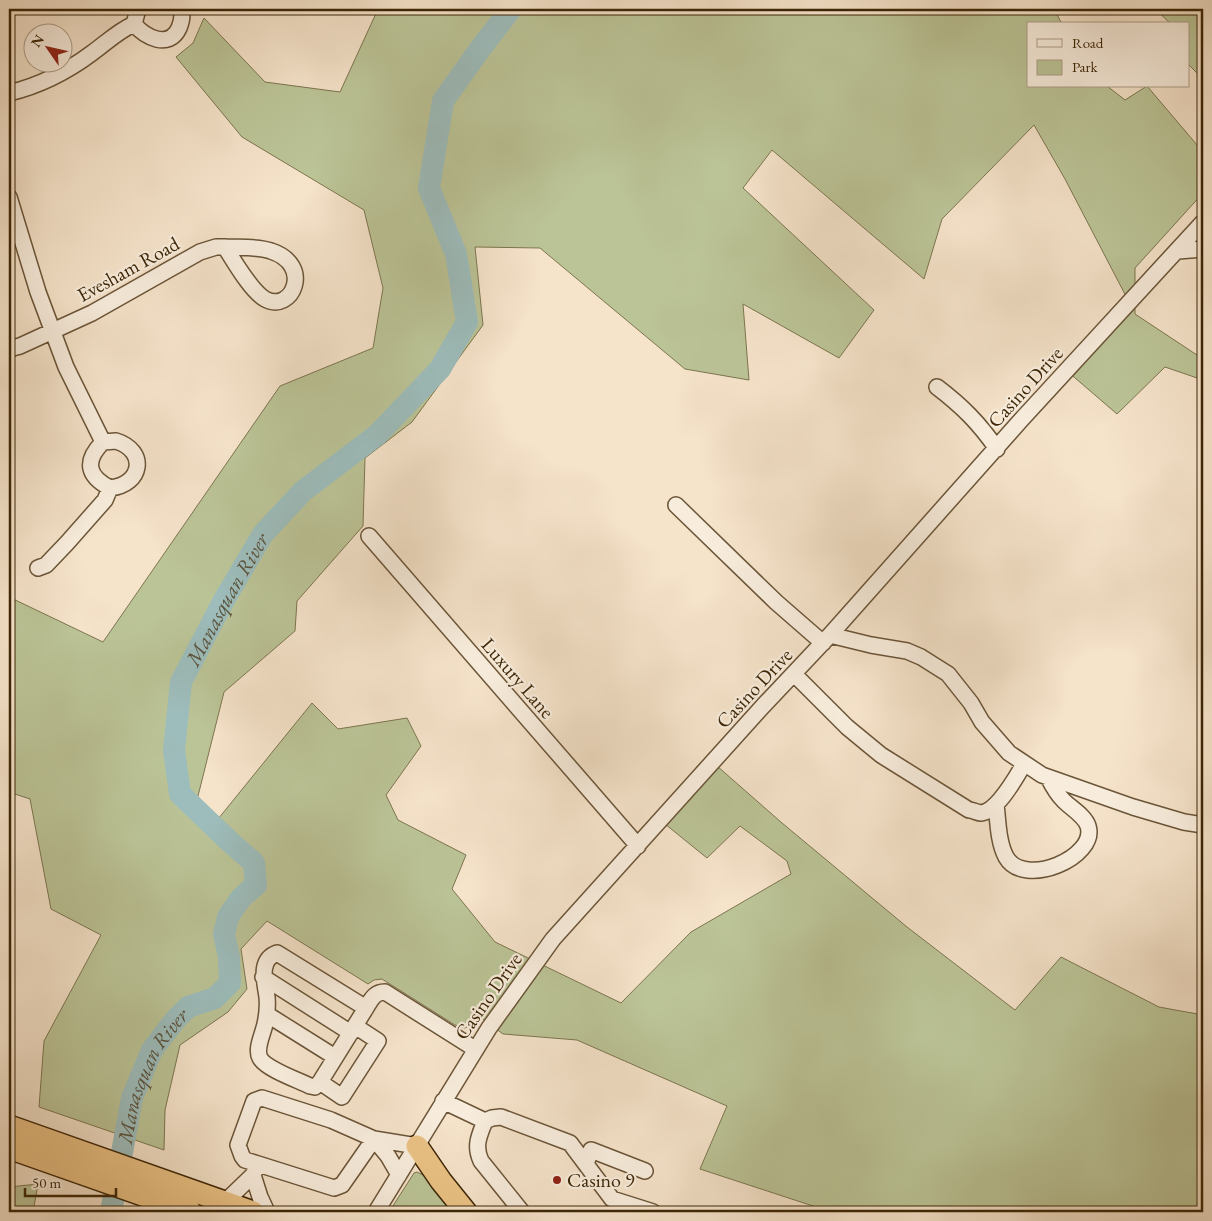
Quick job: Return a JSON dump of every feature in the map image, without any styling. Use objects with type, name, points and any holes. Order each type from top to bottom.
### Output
[{"type":"highway","points":[[9,1126],[253,1212]]},
{"type":"highway","points":[[417,1146],[441,1181],[466,1212]]},
{"type":"highway","points":[[9,1148],[191,1212]]},
{"type":"street","points":[[134,24],[138,9]]},
{"type":"street","points":[[134,24],[145,35],[163,40],[173,36],[178,31],[182,20],[181,9]]},
{"type":"street","points":[[9,93],[49,79],[74,65],[123,29],[134,24]]},
{"type":"street","points":[[9,197],[52,331],[66,367],[103,442]]},
{"type":"street","name":"Casino Drive","points":[[376,1212],[499,1012],[553,940],[1203,222]]},
{"type":"street","name":"Evesham Road","points":[[9,349],[20,346],[92,313],[200,252],[216,247],[224,247],[260,249],[272,251],[292,266],[296,275],[294,288],[284,299],[279,301],[272,302],[264,298],[256,292],[224,247]]},
{"type":"street","points":[[1178,251],[1203,249]]},
{"type":"street","points":[[937,388],[970,414],[997,449]]},
{"type":"street","points":[[116,441],[131,449],[137,463],[137,470],[130,482],[125,485],[110,488],[99,482],[91,471],[92,455],[103,442],[116,441]]},
{"type":"street","points":[[38,568],[46,565],[105,500],[110,488]]},
{"type":"street","points":[[676,505],[776,602],[827,639],[907,651],[921,657],[948,674],[971,703],[982,722],[1009,753],[1024,764],[1049,779],[1077,786],[1133,807],[1184,822],[1203,825]]},
{"type":"street","name":"Luxury Lane","points":[[369,536],[638,846]]},
{"type":"street","points":[[794,674],[847,727],[881,755],[970,810],[982,812],[992,808],[1024,764]]},
{"type":"street","points":[[996,804],[1000,840],[1007,858],[1020,869],[1038,872],[1067,861],[1087,843],[1088,824],[1063,800],[1049,779]]},
{"type":"street","points":[[366,1008],[277,953],[272,955],[267,963],[263,978],[268,1014],[258,1052],[261,1060],[269,1066],[315,1087],[374,996],[379,992],[385,992],[475,1049]]},
{"type":"street","points":[[263,978],[353,1030],[378,1041],[342,1097],[320,1082]]},
{"type":"street","points":[[268,1014],[335,1057]]},
{"type":"street","points":[[267,1212],[260,1197],[252,1167],[242,1156],[238,1145],[254,1101],[262,1098],[331,1120],[374,1139],[417,1146]]},
{"type":"street","points":[[443,1101],[486,1121]]},
{"type":"street","points":[[522,1212],[481,1161],[476,1152],[477,1141],[486,1121],[492,1118],[501,1117],[570,1143],[612,1199],[653,1212]]},
{"type":"street","points":[[252,1167],[334,1188],[342,1185],[374,1139]]},
{"type":"street","points":[[374,1139],[388,1156],[399,1175]]},
{"type":"street","points":[[586,1164],[591,1150],[645,1171]]},
{"type":"street","points":[[225,1202],[252,1167]]},
{"type":"green space","points":[[378,9],[1054,9],[1061,22],[1027,22],[1027,88],[1110,88],[1125,100],[1144,88],[1149,88],[1203,152],[1203,193],[1135,268],[1135,314],[1203,359],[1203,380],[1165,367],[1117,414],[1067,371],[1129,302],[1065,179],[1034,125],[942,219],[924,279],[772,150],[743,188],[874,310],[839,358],[743,304],[749,380],[685,369],[540,248],[475,247],[483,325],[412,422],[365,458],[363,526],[297,601],[295,631],[224,692],[197,800],[210,829],[312,703],[338,729],[407,718],[421,746],[386,795],[398,820],[466,855],[452,889],[495,942],[621,1003],[691,932],[791,874],[787,861],[740,826],[707,858],[665,824],[717,766],[907,927],[1015,1010],[1061,957],[1159,1007],[1203,1015],[1203,1212],[812,1212],[813,1206],[700,1169],[727,1106],[577,1040],[503,1034],[479,1016],[473,1024],[465,1028],[455,1025],[382,979],[374,980],[368,984],[267,921],[241,949],[247,989],[228,1012],[180,1045],[165,1110],[164,1150],[39,1107],[44,1041],[101,935],[51,909],[30,799],[9,792],[9,597],[103,642],[280,386],[373,348],[383,288],[364,210],[242,137],[176,57],[193,43],[204,18],[265,82],[340,92]]},
{"type":"green space","points":[[1155,9],[1203,9],[1203,79],[1190,66],[1190,22],[1169,22]]},
{"type":"green space","points":[[417,1172],[427,1177],[457,1212],[389,1212],[414,1173]]},
{"type":"green space","points":[[38,1184],[33,1212],[9,1212],[9,1187]]},
{"type":"waterway","name":"Manasquan River","points":[[111,1212],[132,1098],[152,1050],[175,1020],[188,1007],[215,998],[230,983],[229,957],[224,934],[228,917],[241,898],[256,885],[254,863],[180,794],[174,750],[181,682],[224,600],[263,534],[303,491],[377,435],[440,369],[467,322],[456,254],[429,188],[443,101],[511,9]]},
{"type":"place","name":"Casino 9","points":[[557,1180]]}]
